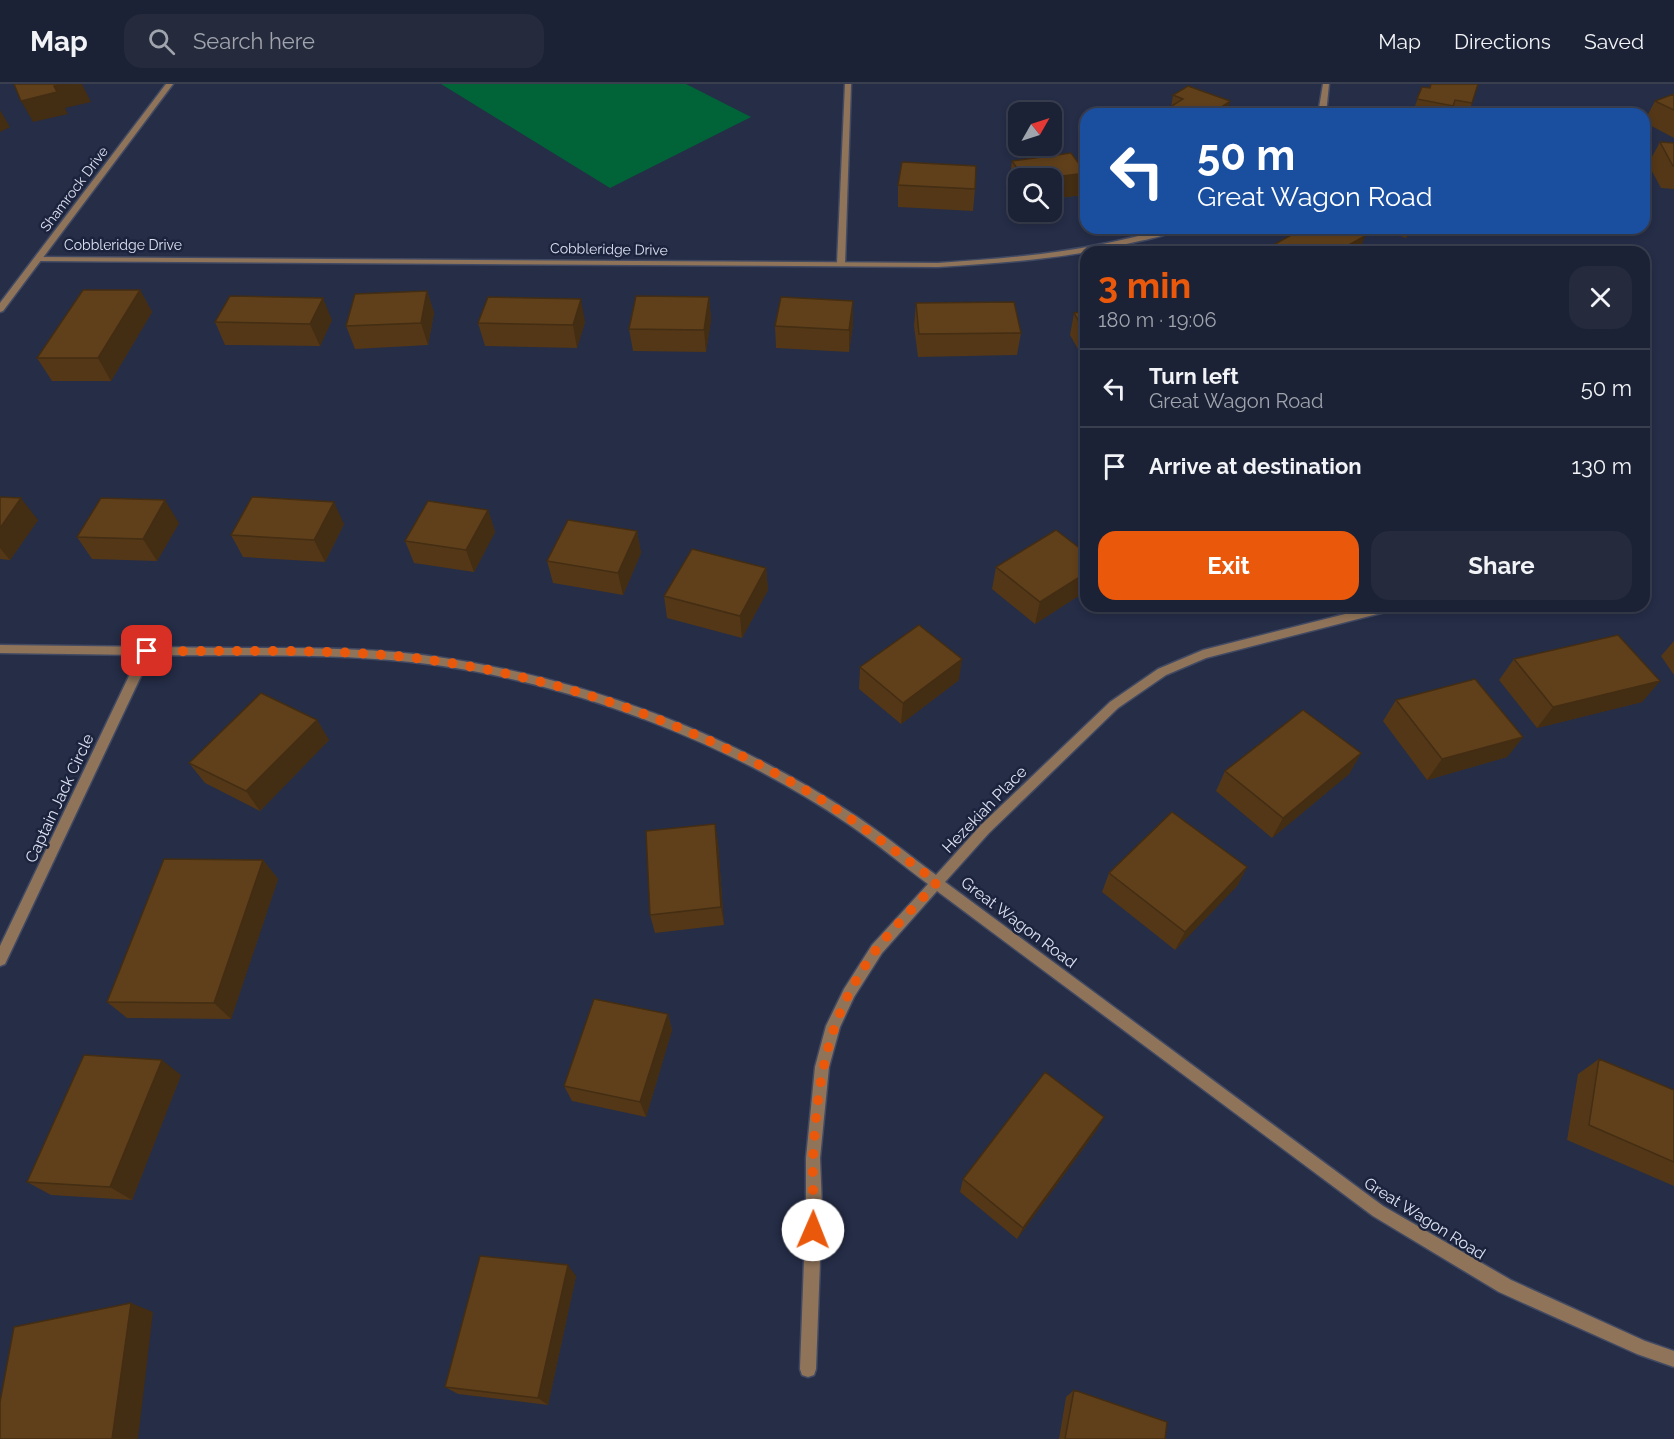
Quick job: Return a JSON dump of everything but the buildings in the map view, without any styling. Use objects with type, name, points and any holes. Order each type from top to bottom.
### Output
[{"type":"street","name":"Shamrock Drive","points":[[0,309],[170,84]]},
{"type":"street","points":[[841,264],[848,84]]},
{"type":"street","points":[[1323,108],[1326,84]]},
{"type":"street","name":"Cobbleridge Drive","points":[[1108,246],[1158,234]]},
{"type":"street","name":"Cobbleridge Drive","points":[[39,258],[938,265],[1030,259],[1080,252]]},
{"type":"street","name":"Hezekiah Place","points":[[808,1369],[814,1207],[813,1158],[822,1067],[833,1026],[849,993],[877,949],[985,829],[1114,705],[1162,672],[1203,654],[1369,612]]},
{"type":"street","name":"Great Wagon Road","points":[[0,649],[338,653],[436,661],[532,680],[618,704],[714,742],[807,791],[852,820],[1378,1211],[1505,1286],[1643,1348],[1674,1359]]},
{"type":"street","name":"Captain Jack Circle","points":[[0,960],[147,651]]},
{"type":"green space","points":[[441,84],[686,84],[751,117],[610,188]]},
{"type":"route","points":[[147,651],[338,653],[436,661],[532,680],[618,704],[714,742],[807,791],[852,820],[937,882],[877,949],[849,993],[833,1026],[822,1067],[813,1158],[813,1230]]}]
